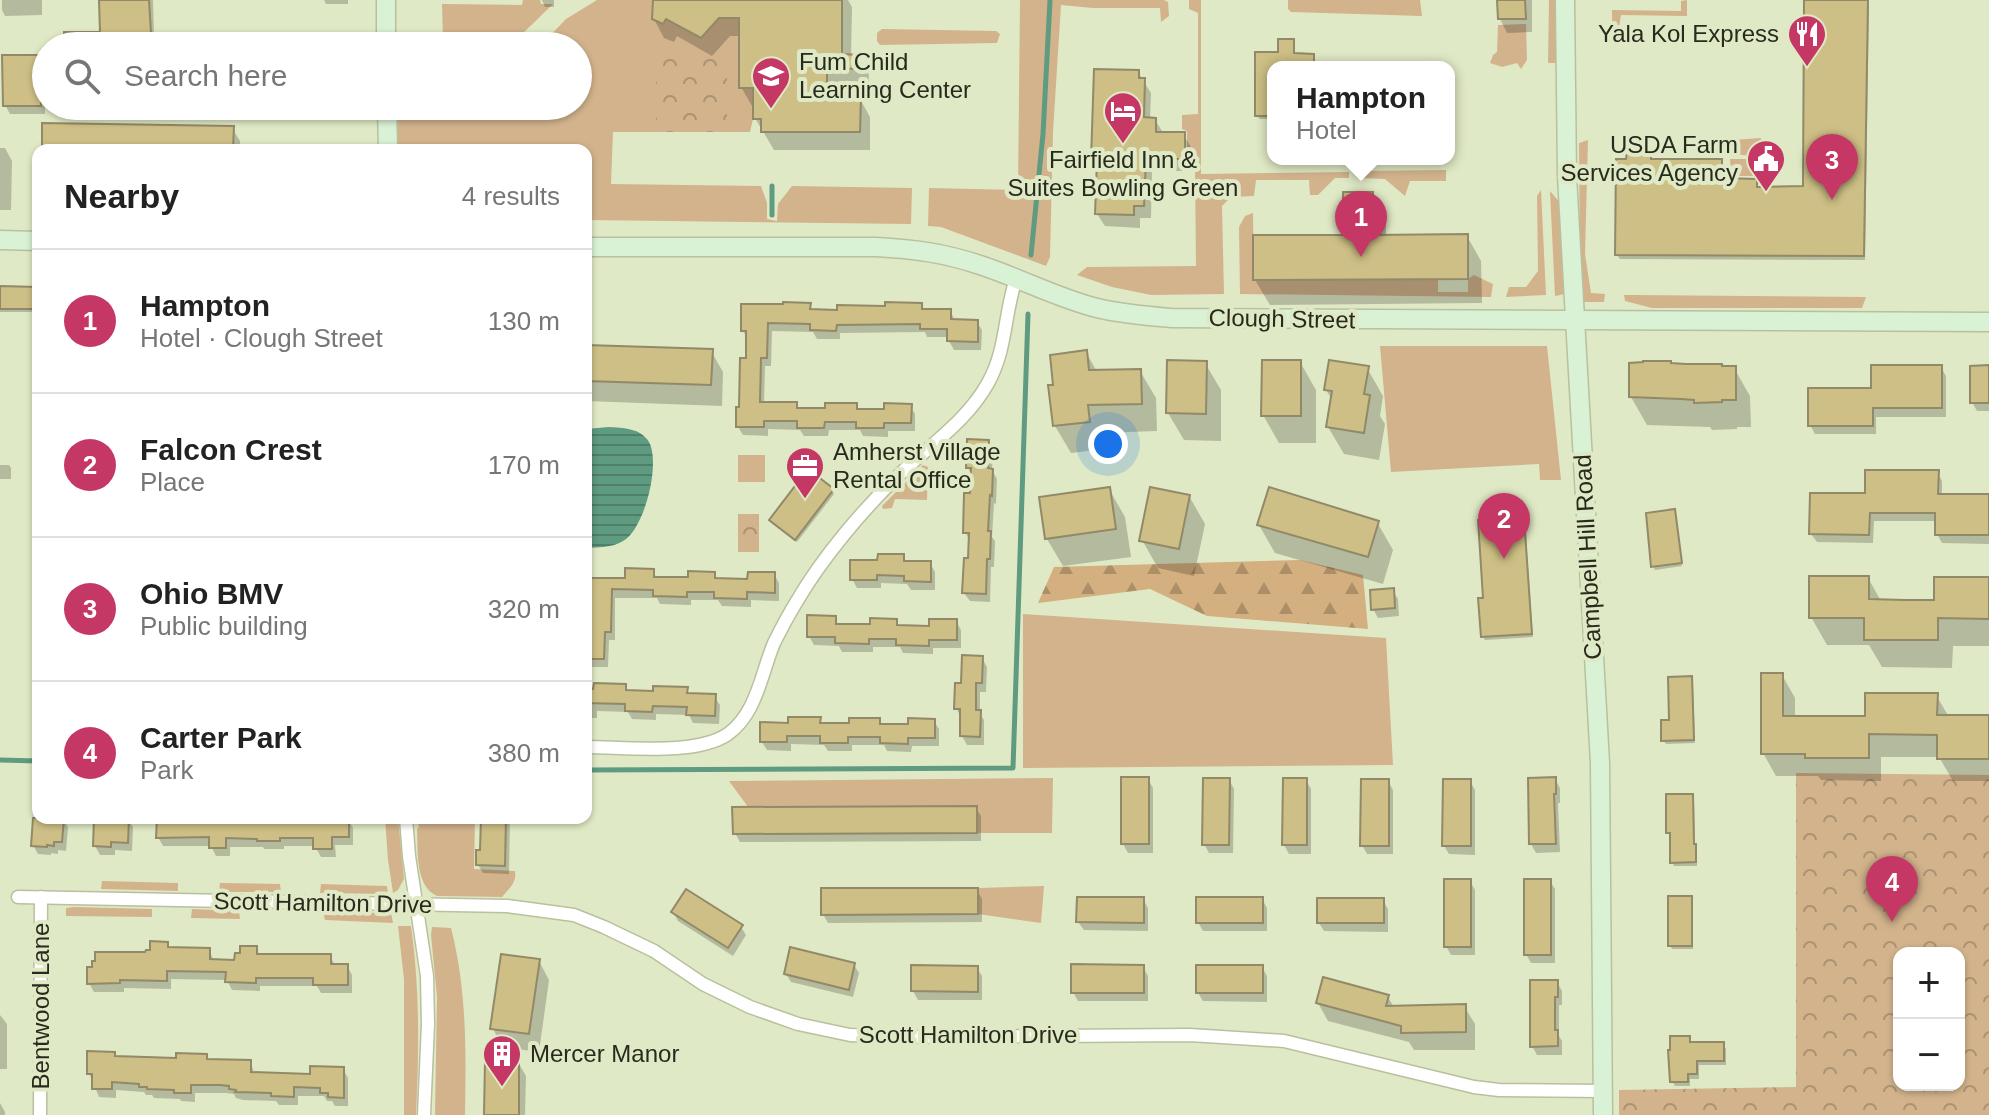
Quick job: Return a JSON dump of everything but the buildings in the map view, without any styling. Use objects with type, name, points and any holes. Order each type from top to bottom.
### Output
[{"type":"street","points":[[386,0],[386,32]]},
{"type":"street","name":"Campbell Hill Road","points":[[1565,0],[1567,176],[1600,763],[1603,1115]]},
{"type":"street","points":[[387,120],[388,144]]},
{"type":"street","points":[[0,240],[32,241]]},
{"type":"street","name":"Clough Street","points":[[592,247],[918,249],[981,265],[1099,309],[1159,317],[1989,322]]},
{"type":"street","points":[[592,747],[704,746],[720,739],[740,723],[762,680],[774,644],[819,568],[879,495],[953,427],[989,382],[1002,350],[1010,296],[1016,279]]},
{"type":"street","points":[[406,824],[427,976],[424,1115]]},
{"type":"street","name":"Scott Hamilton Drive","points":[[18,897],[539,909],[574,915],[604,927],[654,951],[703,984],[750,1007],[798,1024],[850,1035],[1236,1036],[1284,1041],[1474,1087],[1603,1091]]},
{"type":"street","name":"Bentwood Lane","points":[[40,1115],[41,897]]},
{"type":"green space","points":[[523,0],[553,4],[524,32],[443,32],[442,4],[522,5]]},
{"type":"green space","points":[[597,0],[653,0],[652,19],[663,24],[666,19],[701,38],[719,18],[739,18],[739,87],[753,88],[750,132],[727,132],[727,56],[656,56],[656,132],[613,132],[611,184],[761,186],[767,203],[767,219],[777,221],[778,204],[792,186],[912,188],[911,224],[592,220],[592,144],[398,144],[398,120],[592,120],[592,32],[553,32],[566,19]]},
{"type":"green space","points":[[1020,0],[1168,2],[1169,16],[1161,22],[1160,8],[1061,5],[1053,132],[1050,257],[1046,266],[941,227],[928,226],[929,188],[1018,190]]},
{"type":"green space","points":[[1189,0],[1201,0],[1201,174],[1349,172],[1349,178],[1335,178],[1318,195],[1310,195],[1309,180],[1256,180],[1254,196],[1231,197],[1222,206],[1224,294],[1151,295],[1112,287],[1077,275],[1087,267],[1196,266],[1195,167],[1187,167],[1187,131],[1182,129],[1182,115],[1198,114],[1198,13],[1189,9]]},
{"type":"green space","points":[[1288,0],[1420,0],[1422,16],[1291,12]]},
{"type":"green space","points":[[1549,0],[1556,0],[1556,63],[1548,63]]},
{"type":"green space","points":[[1687,0],[1687,16],[1621,15],[1619,28],[1616,32],[1612,29],[1612,10],[1681,11],[1681,1]]},
{"type":"green space","points":[[1526,24],[1527,60],[1521,69],[1517,63],[1502,67],[1490,63],[1497,52],[1498,25]]},
{"type":"green space","points":[[882,29],[996,31],[1000,34],[997,43],[880,45],[877,33]]},
{"type":"green space","points":[[656,56],[727,56],[727,132],[656,132]]},
{"type":"green space","points":[[1761,138],[1754,156],[1730,154],[1733,140]]},
{"type":"green space","points":[[1588,140],[1585,254],[1591,293],[1605,294],[1604,302],[1583,302],[1579,143]]},
{"type":"green space","points":[[1730,159],[1754,159],[1757,172],[1754,176],[1731,176]]},
{"type":"green space","points":[[1446,170],[1446,181],[1410,181],[1405,196],[1385,179],[1361,178],[1361,171]]},
{"type":"green space","points":[[1541,190],[1546,295],[1506,297],[1509,287],[1526,287],[1538,271],[1537,196]]},
{"type":"green space","points":[[1550,191],[1561,204],[1565,294],[1555,296]]},
{"type":"green space","points":[[1253,213],[1254,280],[1438,279],[1438,292],[1468,292],[1468,279],[1474,275],[1493,284],[1491,297],[1240,294],[1239,227],[1245,216]]},
{"type":"green space","points":[[1624,295],[1866,297],[1862,308],[1652,308],[1625,301]]},
{"type":"green space","points":[[1380,346],[1547,346],[1561,480],[1540,480],[1539,464],[1391,472]]},
{"type":"green space","points":[[738,455],[765,455],[765,482],[738,482]]},
{"type":"green space","points":[[923,465],[928,467],[927,500],[895,499],[892,508],[883,509],[882,506]]},
{"type":"green space","points":[[738,514],[759,514],[759,552],[738,552]]},
{"type":"green space","points":[[1300,560],[1363,575],[1368,629],[1207,616],[1150,589],[1038,603],[1054,567]]},
{"type":"green space","points":[[1023,614],[1386,638],[1393,765],[1023,768]]},
{"type":"green space","points":[[1796,773],[1989,775],[1989,1115],[1619,1115],[1619,1090],[1796,1087]]},
{"type":"green space","points":[[1053,778],[1052,833],[977,833],[977,806],[908,806],[908,833],[888,833],[887,806],[821,806],[820,834],[800,834],[800,807],[748,807],[729,781]]},
{"type":"green space","points":[[385,824],[399,824],[404,879],[393,893]]},
{"type":"green space","points":[[418,824],[475,824],[474,869],[515,871],[510,888],[502,897],[437,896],[421,876]]},
{"type":"green space","points":[[102,881],[178,883],[178,891],[101,889]]},
{"type":"green space","points":[[220,883],[280,884],[281,892],[219,892]]},
{"type":"green space","points":[[321,884],[387,886],[388,894],[320,893]]},
{"type":"green space","points":[[1044,886],[1041,923],[978,914],[978,888]]},
{"type":"green space","points":[[66,908],[152,909],[152,917],[66,916]]},
{"type":"green space","points":[[192,909],[239,911],[240,919],[191,918]]},
{"type":"green space","points":[[323,912],[391,913],[393,923],[325,920]]},
{"type":"green space","points":[[398,926],[411,926],[414,950],[418,1020],[416,1115],[404,1115],[404,979]]},
{"type":"green space","points":[[432,927],[451,928],[456,951],[464,1021],[465,1115],[435,1115],[437,997]]},
{"type":"shaded area","points":[[592,428],[631,430],[646,437],[652,452],[652,480],[638,524],[623,541],[605,547],[592,548]]},
{"type":"waterway","points":[[1031,255],[1043,134],[1050,0]]},
{"type":"waterway","points":[[772,186],[772,215]]},
{"type":"waterway","points":[[592,770],[1013,768],[1028,314]]},
{"type":"waterway","points":[[0,760],[32,761]]},
{"type":"place","name":"Yala Kol Express","points":[[1807,68]]},
{"type":"place","name":"Fum Child Learning Center","points":[[771,110]]},
{"type":"place","name":"Fairfield Inn & Suites Bowling Green","points":[[1123,145]]},
{"type":"place","name":"USDA Farm Services Agency","points":[[1766,193]]},
{"type":"place","name":"Ohio BMV","points":[[1832,200]]},
{"type":"place","name":"Hampton","points":[[1361,257]]},
{"type":"place","name":"Amherst Village Rental Office","points":[[805,500]]},
{"type":"place","name":"Falcon Crest","points":[[1504,559]]},
{"type":"place","name":"Carter Park","points":[[1892,922]]},
{"type":"place","name":"Mercer Manor","points":[[502,1088]]}]
